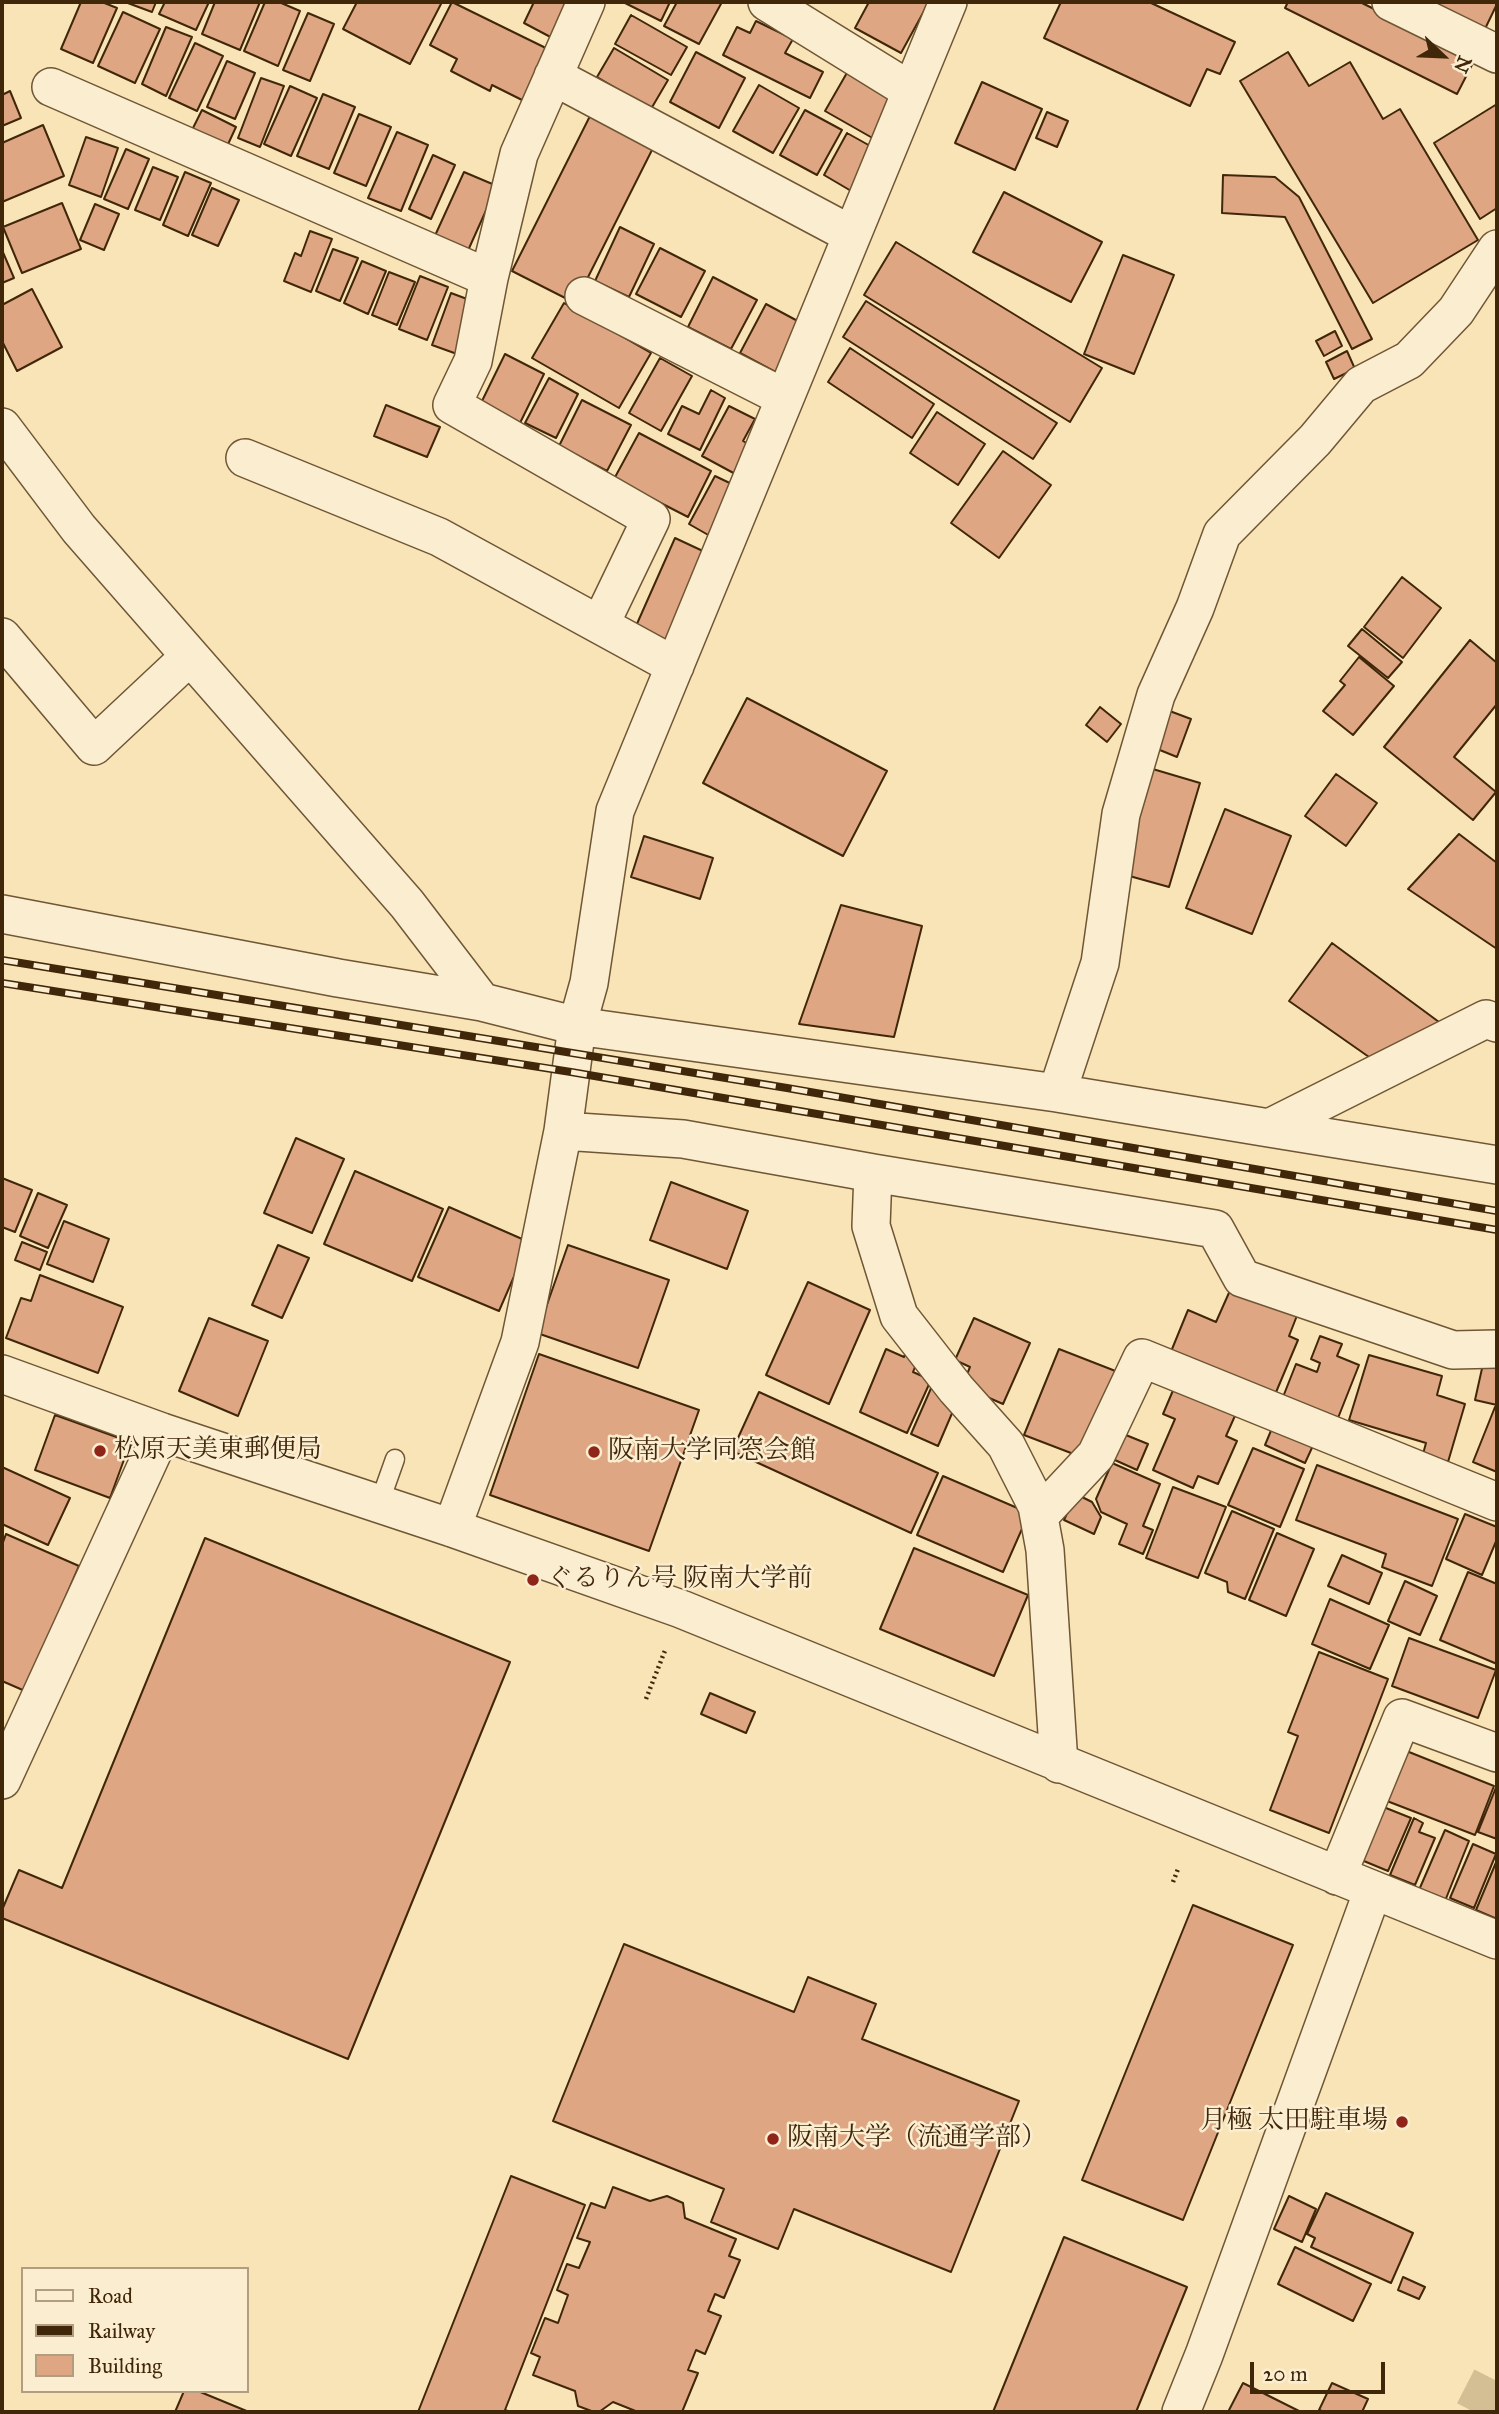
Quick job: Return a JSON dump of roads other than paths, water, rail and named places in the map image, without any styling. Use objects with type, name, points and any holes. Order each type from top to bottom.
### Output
[{"type":"street","points":[[586,2],[519,154],[489,278],[473,361],[452,405],[651,519],[600,625]]},
{"type":"street","points":[[767,2],[911,91]]},
{"type":"street","points":[[452,1528],[520,1342],[563,1131],[577,1026],[590,983],[615,811],[948,2]]},
{"type":"street","points":[[1391,2],[1497,54]]},
{"type":"street","points":[[553,76],[852,234]]},
{"type":"street","points":[[51,87],[489,278]]},
{"type":"street","points":[[1057,1093],[1100,963],[1121,814],[1144,735],[1156,695],[1195,608],[1222,534],[1315,440],[1361,385],[1409,359],[1456,311],[1497,249]]},
{"type":"street","points":[[584,296],[785,398]]},
{"type":"street","points":[[2,427],[79,529],[407,904],[482,1002]]},
{"type":"street","points":[[245,458],[439,537],[675,667]]},
{"type":"street","points":[[2,636],[94,746],[189,657]]},
{"type":"street","points":[[2,914],[338,978],[482,1002],[577,1026],[1057,1093],[1497,1166]]},
{"type":"street","points":[[1269,1128],[1494,1018]]},
{"type":"street","points":[[563,1131],[683,1139],[1215,1228],[1242,1279],[1453,1350],[1497,1349]]},
{"type":"street","points":[[873,1172],[871,1226],[899,1316],[956,1389],[1006,1445],[1037,1506],[1045,1550],[1059,1764]]},
{"type":"street","points":[[1039,1516],[1096,1455],[1142,1358],[1497,1502]]},
{"type":"street","points":[[2,1374],[162,1432],[452,1528],[681,1609],[1497,1940]]},
{"type":"street","points":[[2,1780],[162,1432]]},
{"type":"street","points":[[1337,1876],[1402,1718],[1494,1743]]},
{"type":"street","points":[[1181,2412],[1373,1890]]},
{"type":"lane","points":[[379,1504],[395,1459]]},
{"type":"tunnel","points":[[1474,2412],[1497,2367]]},
{"type":"railway","points":[[2,960],[787,1088],[1497,1211]]},
{"type":"railway","points":[[2,983],[571,1072],[1497,1230]]},
{"type":"place","name":"松原天美東郵便局","points":[[100,1451]]},
{"type":"place","name":"阪南大学同窓会館","points":[[594,1452]]},
{"type":"place","name":"ぐるりん号 阪南大学前","points":[[533,1580]]},
{"type":"place","name":"月極 太田駐車場","points":[[1402,2122]]},
{"type":"place","name":"阪南大学（流通学部）","points":[[773,2139]]}]
